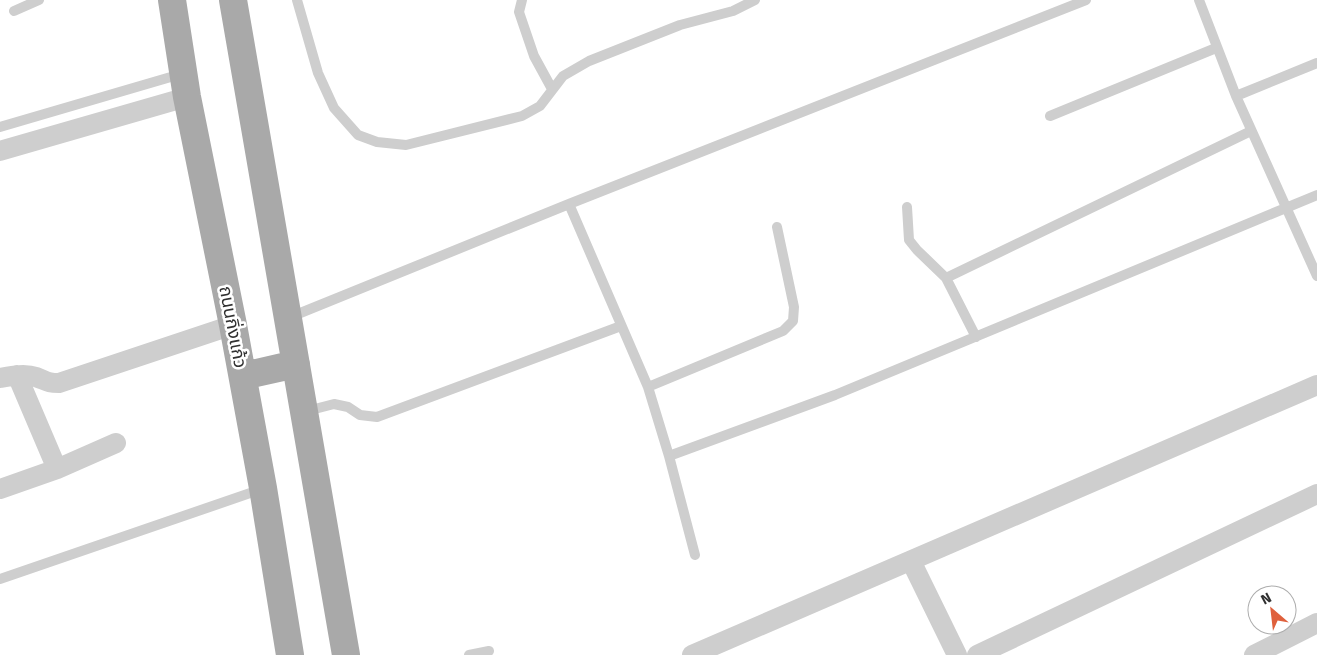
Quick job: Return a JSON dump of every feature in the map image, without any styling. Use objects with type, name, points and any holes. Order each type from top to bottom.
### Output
[{"type":"main road","name":"ถนนกิ่งแก้ว","points":[[172,0],[185,85],[243,376],[290,655]]},
{"type":"main road","points":[[233,0],[296,364],[306,411],[346,655]]},
{"type":"main road","points":[[243,376],[296,364]]},
{"type":"street","points":[[0,151],[185,85]]},
{"type":"street","points":[[57,469],[9,376],[34,376],[47,383],[59,383],[233,325]]},
{"type":"street","points":[[692,655],[1317,385]]},
{"type":"street","points":[[0,489],[57,469],[116,443]]},
{"type":"street","points":[[977,655],[1317,494]]},
{"type":"street","points":[[911,561],[957,655]]},
{"type":"street","points":[[1254,655],[1317,624]]},
{"type":"lane","points":[[14,11],[39,0]]},
{"type":"lane","points":[[297,0],[318,74],[334,108],[358,135],[377,142],[406,145],[522,116],[540,106],[563,76],[589,61],[680,25],[733,12],[755,0]]},
{"type":"lane","points":[[522,0],[519,12],[534,56],[552,89]]},
{"type":"lane","points":[[288,318],[569,204],[1086,0]]},
{"type":"lane","points":[[1198,0],[1251,131],[1317,276]]},
{"type":"lane","points":[[1050,116],[1216,48]]},
{"type":"lane","points":[[1236,96],[1317,63]]},
{"type":"lane","points":[[0,126],[185,85]]},
{"type":"lane","points":[[946,278],[1251,131]]},
{"type":"lane","points":[[669,456],[835,395],[1317,195]]},
{"type":"lane","points":[[569,204],[648,387],[669,456],[695,556]]},
{"type":"lane","points":[[907,207],[909,240],[916,250],[946,278],[976,336]]},
{"type":"lane","points":[[648,387],[783,331],[792,321],[794,307],[776,227]]},
{"type":"lane","points":[[306,411],[334,404],[348,407],[360,415],[377,417],[621,326]]},
{"type":"lane","points":[[0,579],[263,488]]},
{"type":"lane","points":[[469,655],[489,651]]}]
